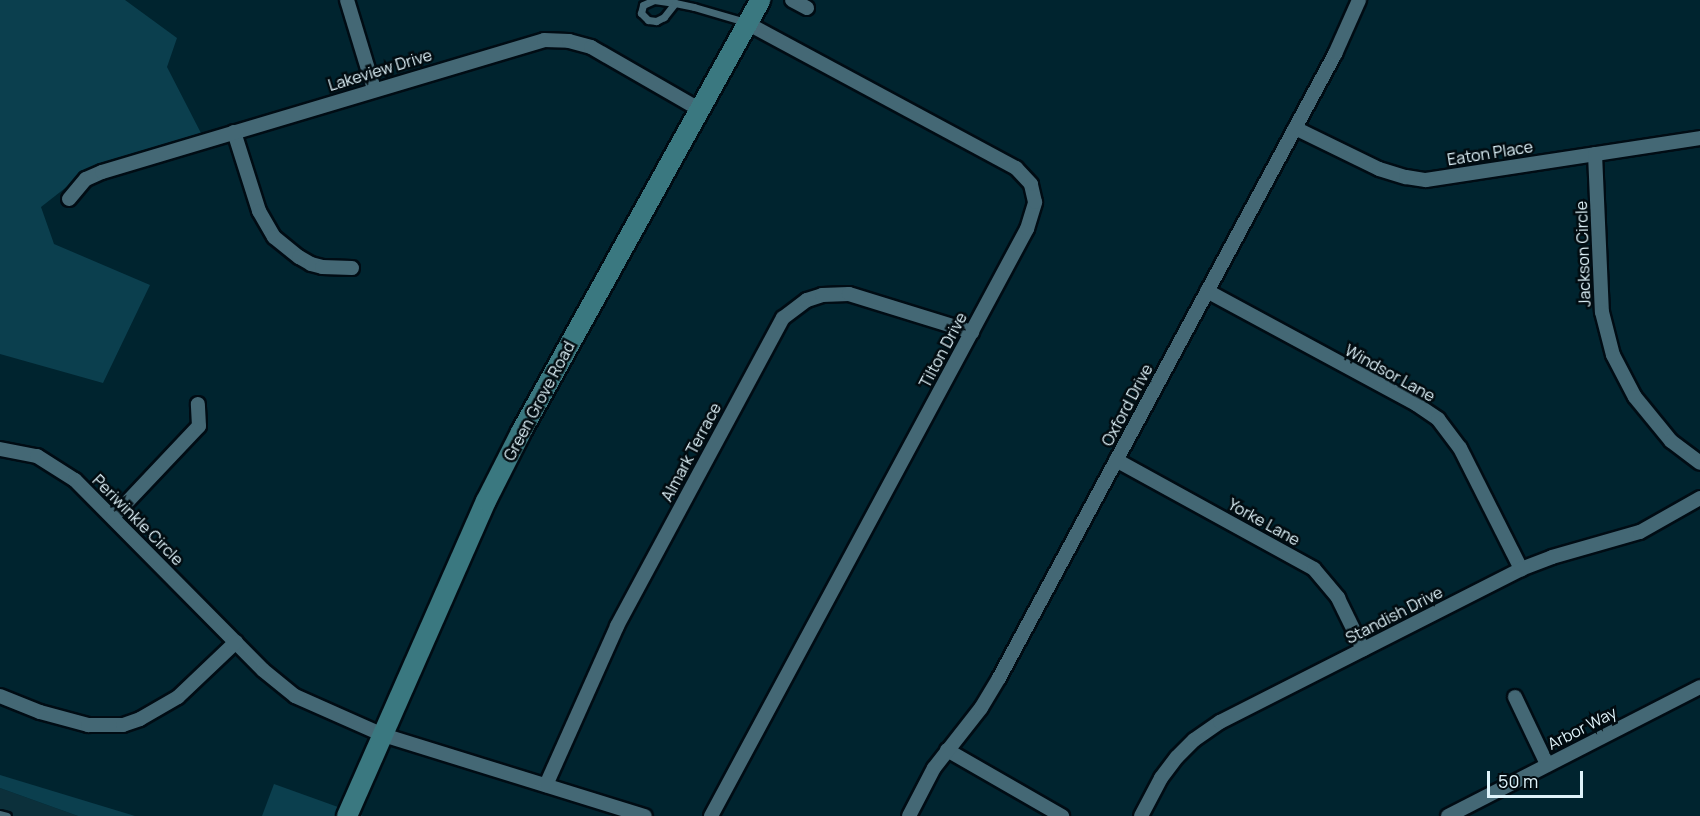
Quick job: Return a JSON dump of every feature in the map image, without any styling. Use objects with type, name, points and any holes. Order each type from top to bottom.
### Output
[{"type":"street","points":[[347,0],[374,89]]},
{"type":"street","name":"Green Grove Road","points":[[347,816],[486,501],[760,0]]},
{"type":"street","points":[[792,0],[807,8]]},
{"type":"street","name":"Oxford Drive","points":[[909,816],[934,768],[981,708],[999,678],[1335,54],[1359,0]]},
{"type":"street","name":"Tilton Drive","points":[[711,816],[1033,217],[1034,195],[1024,175],[1016,168],[747,23]]},
{"type":"street","name":"Lakeview Drive","points":[[69,199],[86,179],[102,172],[529,43],[558,40],[580,44],[601,52],[699,109]]},
{"type":"street","name":"Eaton Place","points":[[1295,128],[1379,169],[1426,180],[1700,138]]},
{"type":"street","points":[[234,132],[259,212],[274,237],[299,258],[311,264],[322,267],[352,268]]},
{"type":"street","name":"Jackson Circle","points":[[1594,154],[1602,312],[1613,355],[1635,397],[1671,441],[1700,463]]},
{"type":"street","name":"Windsor Lane","points":[[1207,291],[1424,409],[1438,419],[1460,448],[1521,569]]},
{"type":"street","name":"Almark Terrace","points":[[546,785],[617,626],[783,318],[807,300],[831,293],[849,294],[972,332]]},
{"type":"street","points":[[113,517],[199,426],[198,404]]},
{"type":"street","name":"Periwinkle Circle","points":[[0,449],[37,456],[57,466],[75,480],[236,642],[295,696],[384,735]]},
{"type":"street","name":"Yorke Lane","points":[[1116,460],[1314,569],[1338,598],[1363,649]]},
{"type":"street","name":"Standish Drive","points":[[1141,816],[1168,767],[1194,740],[1220,722],[1521,569],[1558,555],[1640,532],[1700,498]]},
{"type":"street","points":[[0,696],[63,719],[88,725],[123,725],[140,719],[178,697],[236,642]]},
{"type":"street","name":"Arbor Way","points":[[1448,816],[1700,687]]},
{"type":"street","points":[[1515,697],[1547,764]]},
{"type":"street","points":[[384,735],[645,816]]},
{"type":"street","points":[[947,750],[1062,816]]},
{"type":"lane","points":[[675,3],[664,17],[656,21],[648,20],[641,13],[646,2],[654,0],[675,3],[747,23]]},
{"type":"lane","points":[[0,814],[7,816]]},
{"type":"shaded area","points":[[0,0],[125,0],[177,38],[167,67],[203,137],[78,178],[41,207],[54,244],[150,285],[103,383],[0,354]]},
{"type":"shaded area","points":[[0,775],[135,816],[78,816],[0,788]]},
{"type":"shaded area","points":[[274,784],[363,816],[262,816]]},
{"type":"shaded area","points":[[0,788],[78,816],[0,816]]}]
